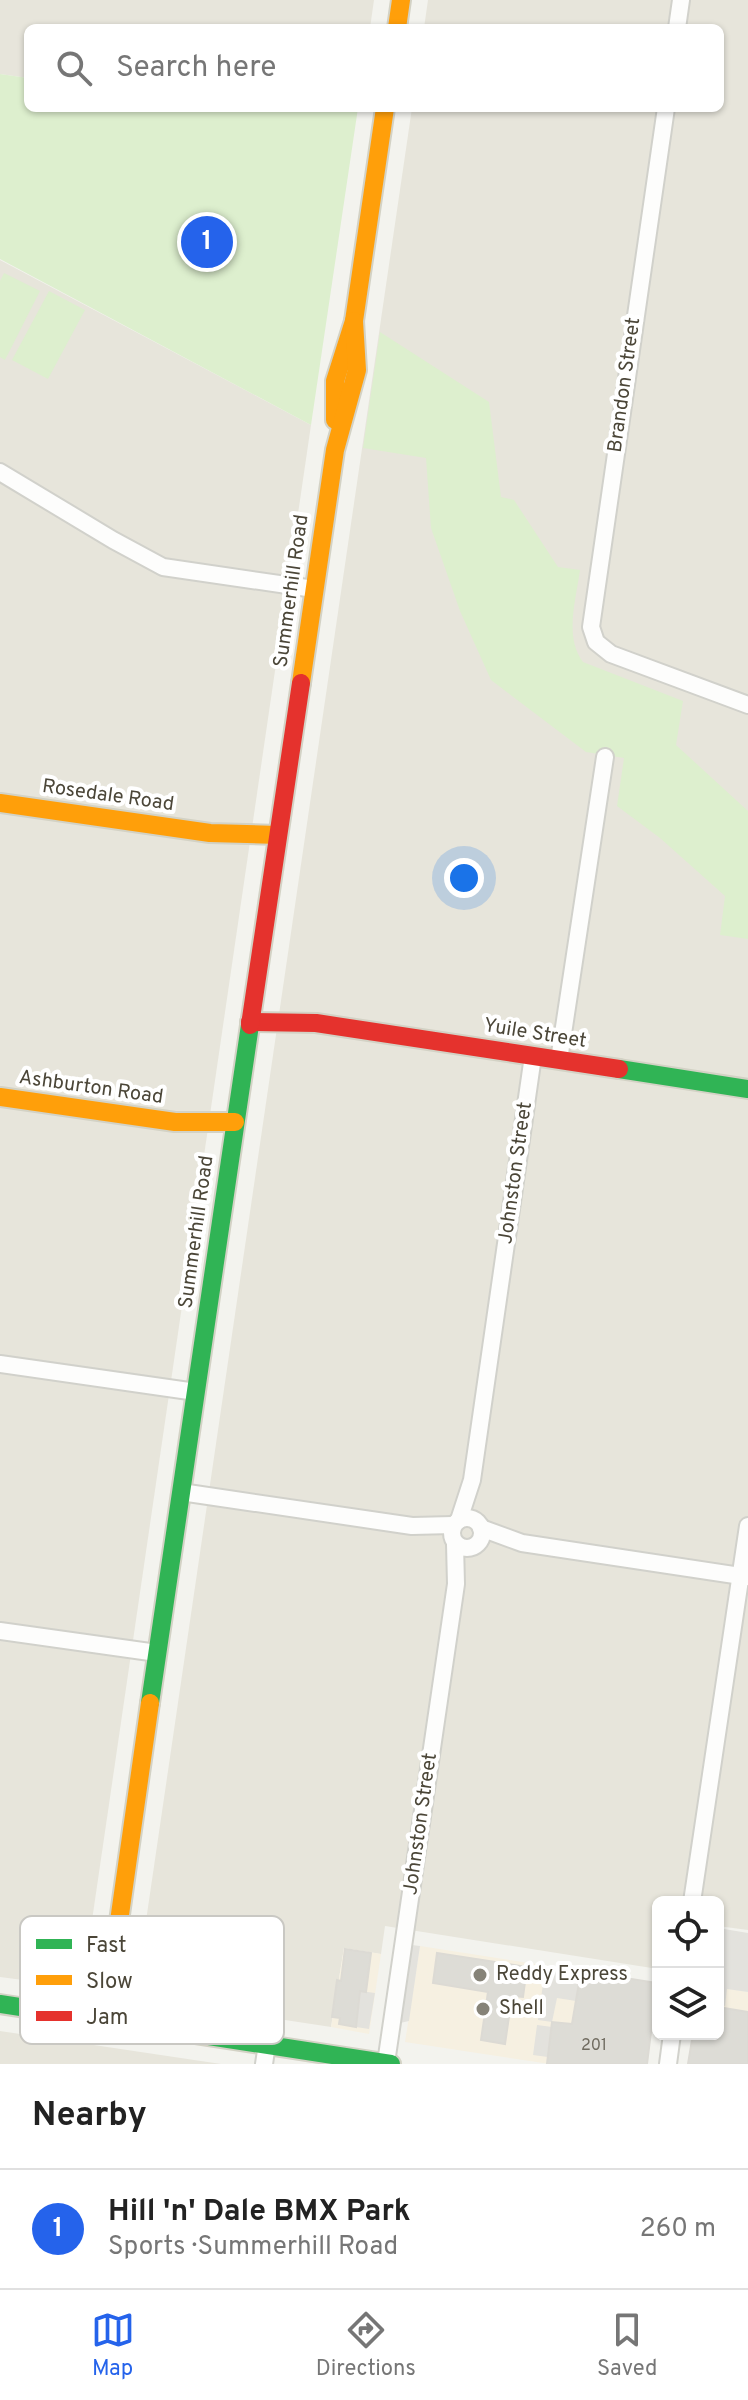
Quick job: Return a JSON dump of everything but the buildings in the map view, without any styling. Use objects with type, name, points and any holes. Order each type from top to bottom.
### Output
[{"type":"main road","points":[[398,24],[401,0]]},
{"type":"main road","name":"Summerhill Road","points":[[120,1916],[335,450],[335,381],[354,321],[384,112]]},
{"type":"main road","name":"Rosedale Road","points":[[0,803],[277,843]]},
{"type":"main road","name":"Yuile Street","points":[[252,1013],[748,1089]]},
{"type":"main road","name":"Ashburton Road","points":[[0,1097],[234,1131]]},
{"type":"main road","points":[[0,2004],[20,2007]]},
{"type":"main road","points":[[267,2044],[389,2064]]},
{"type":"street","points":[[678,24],[681,0]]},
{"type":"street","name":"Brandon Street","points":[[665,112],[591,619],[596,642],[611,654],[748,705]]},
{"type":"street","points":[[0,472],[163,567],[314,589]]},
{"type":"street","points":[[559,1060],[605,757]]},
{"type":"street","name":"Johnston Street","points":[[389,2064],[533,1056]]},
{"type":"street","points":[[0,1364],[196,1392]]},
{"type":"street","points":[[181,1492],[744,1576]]},
{"type":"street","points":[[693,1896],[744,1576],[748,1526]]},
{"type":"street","points":[[0,1631],[157,1653]]},
{"type":"street","points":[[668,2064],[671,2040]]},
{"type":"street","points":[[264,2064],[267,2044]]},
{"type":"shaded area","points":[[0,0],[374,0],[371,24],[24,24],[24,77],[0,74]]},
{"type":"shaded area","points":[[428,0],[748,0],[748,1930],[724,1927],[724,1896],[652,1896],[652,1968],[385,1926],[381,1954],[344,1948],[331,2027],[284,2020],[284,1916],[147,1916],[411,112],[724,112],[724,24],[425,24]]},
{"type":"shaded area","points":[[0,260],[311,425],[93,1916],[20,1916],[20,1980],[0,1977]]},
{"type":"shaded area","points":[[724,1929],[748,1933],[748,1992],[727,1989],[725,2006]]},
{"type":"shaded area","points":[[412,1945],[420,1946],[409,2021],[400,2023]]},
{"type":"shaded area","name":"Shell","points":[[420,1946],[652,1982],[652,2024],[647,2064],[550,2064],[405,2042]]},
{"type":"shaded area","points":[[344,1948],[381,1954],[369,2034],[331,2027]]},
{"type":"shaded area","points":[[562,1968],[581,1971],[576,2001],[557,1998],[552,2022],[538,2020],[545,1970],[560,1972]]},
{"type":"shaded area","points":[[724,1988],[748,1992],[748,2064],[688,2064],[692,2040],[724,2040]]},
{"type":"shaded area","points":[[360,1991],[375,1993],[369,2029],[356,2027]]},
{"type":"shaded area","points":[[537,2025],[552,2027],[548,2057],[533,2055]]},
{"type":"shaded area","points":[[0,2031],[20,2034],[20,2044],[87,2044],[221,2064],[0,2064]]},
{"type":"green space","points":[[0,74],[24,77],[24,112],[357,112],[311,425],[0,259]]},
{"type":"green space","points":[[4,273],[40,291],[5,360],[0,357],[0,281]]},
{"type":"green space","points":[[49,291],[85,310],[48,379],[12,360]]},
{"type":"green space","points":[[380,332],[489,402],[501,497],[514,500],[558,567],[580,570],[573,630],[577,652],[583,662],[683,701],[676,745],[748,811],[748,939],[720,935],[725,896],[660,838],[617,806],[624,758],[586,752],[491,680],[460,611],[431,528],[426,458],[363,448]]},
{"type":"traffic: fast","points":[[150,1703],[250,1025]]},
{"type":"traffic: fast","points":[[619,1069],[748,1089]]},
{"type":"traffic: fast","points":[[0,2004],[20,2007]]},
{"type":"traffic: fast","points":[[261,2044],[391,2064]]},
{"type":"traffic: slow","points":[[398,24],[401,0]]},
{"type":"traffic: slow","points":[[335,420],[335,381],[354,321],[384,112]]},
{"type":"traffic: slow","points":[[301,683],[335,450],[357,370],[354,321]]},
{"type":"traffic: slow","points":[[0,803],[210,833],[278,835]]},
{"type":"traffic: slow","points":[[0,1097],[175,1122],[235,1122]]},
{"type":"traffic: slow","points":[[120,1916],[150,1703]]},
{"type":"traffic: jam","points":[[250,1025],[301,683]]},
{"type":"traffic: jam","points":[[250,1022],[316,1023],[619,1069]]},
{"type":"place","name":"Hill 'n' Dale BMX Park","points":[[207,242]]},
{"type":"place","name":"Reddy Express","points":[[480,1975]]},
{"type":"place","name":"Shell","points":[[483,2009]]}]
